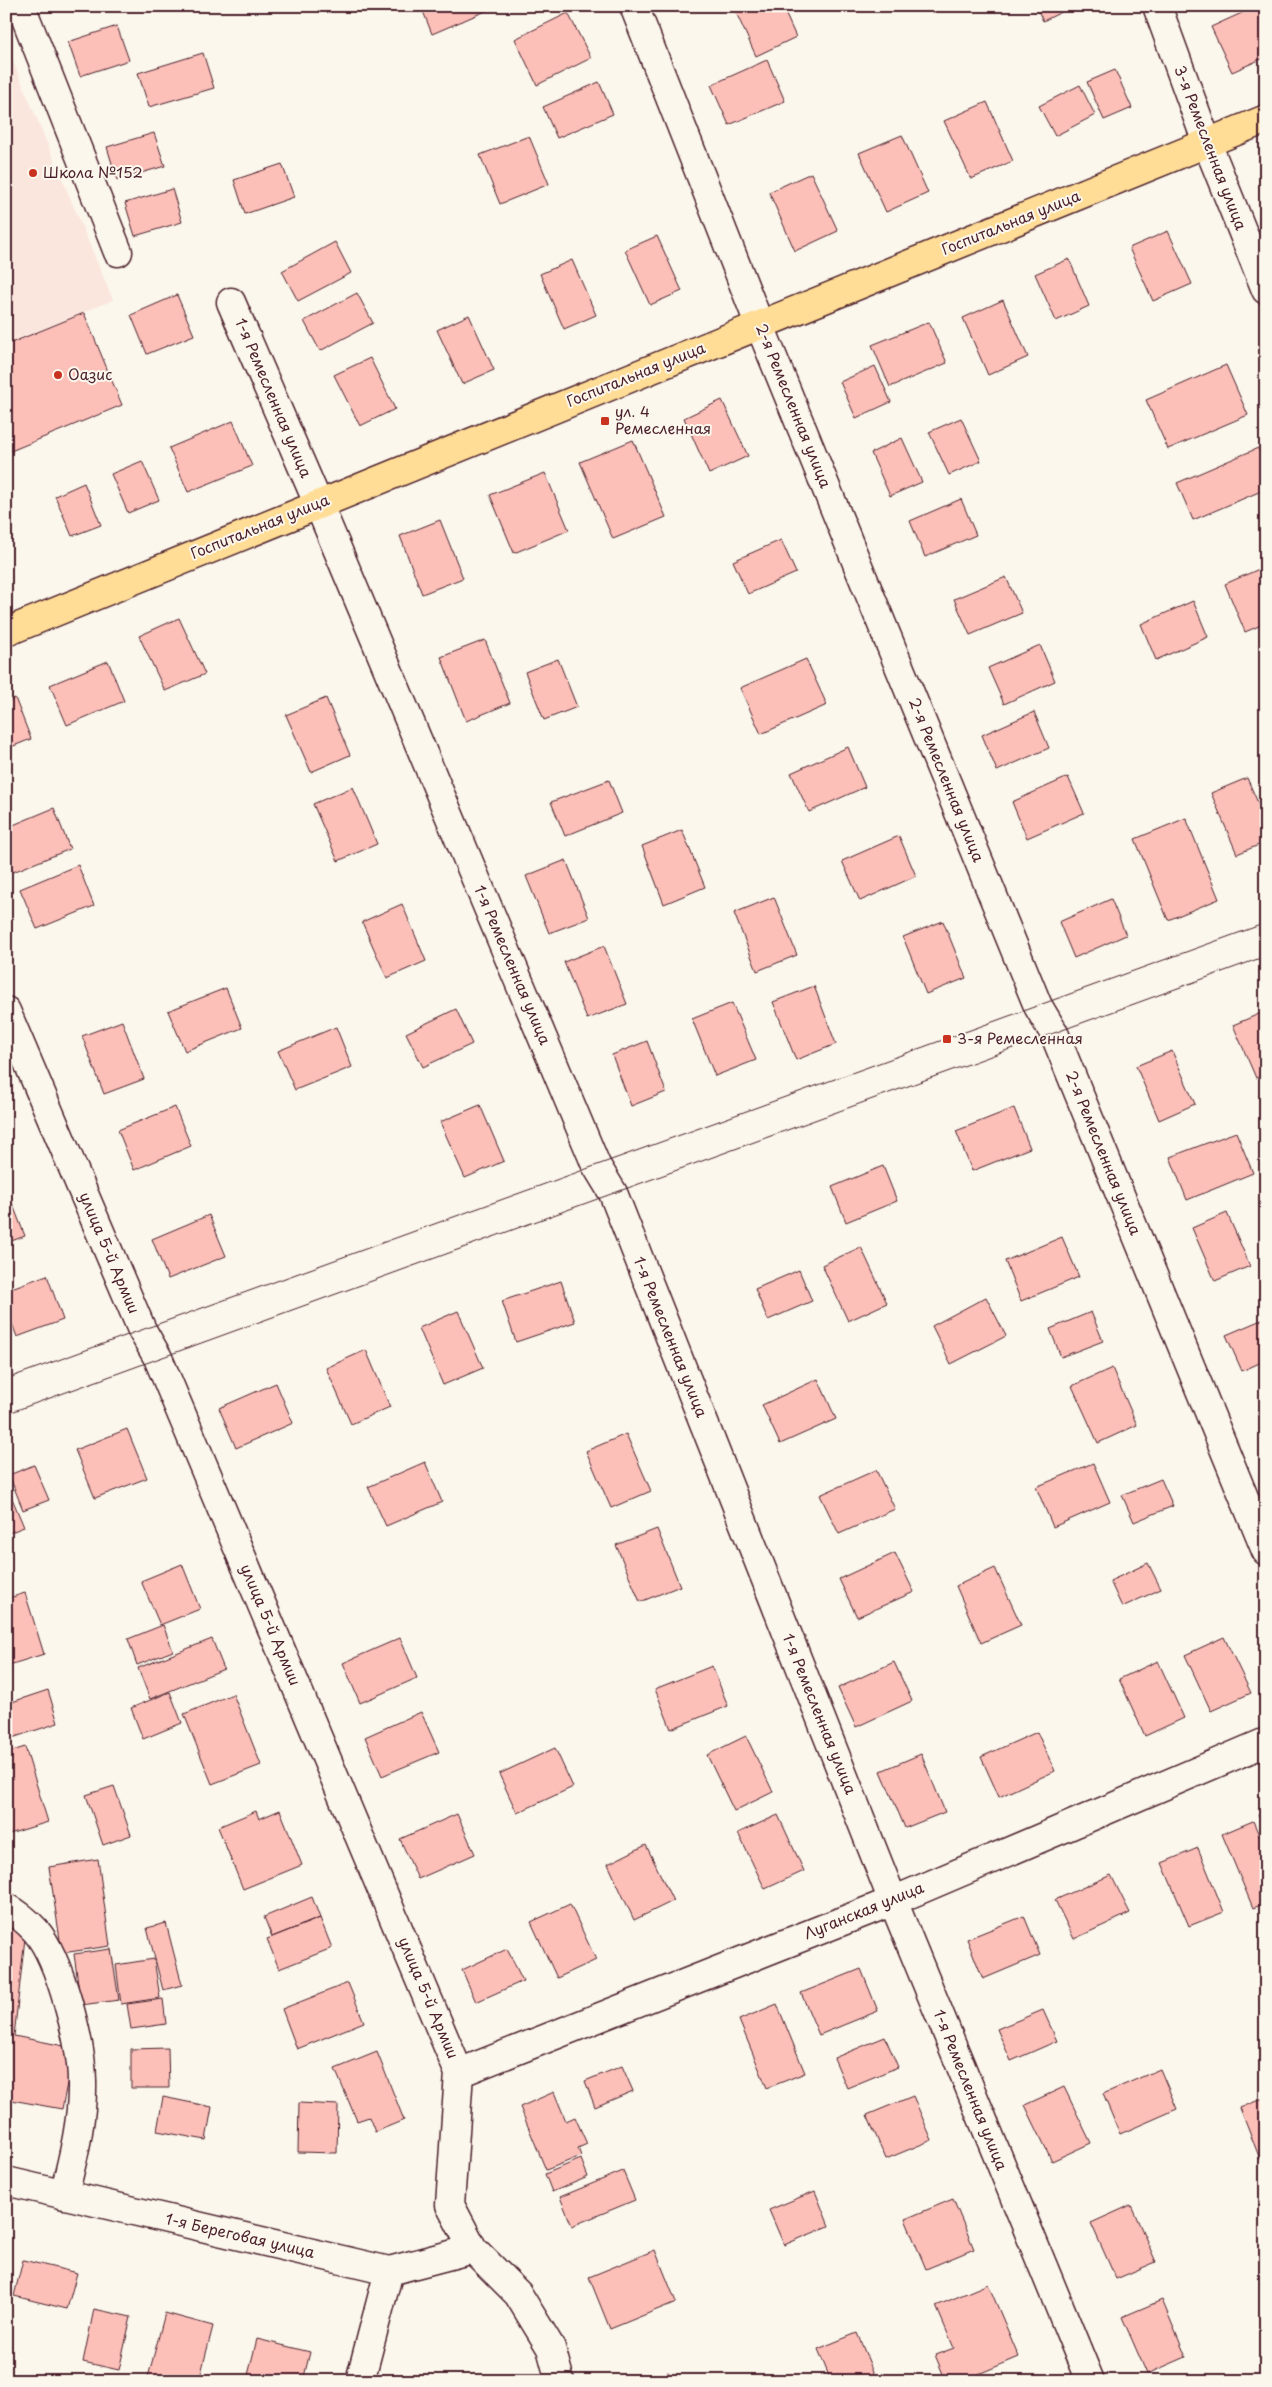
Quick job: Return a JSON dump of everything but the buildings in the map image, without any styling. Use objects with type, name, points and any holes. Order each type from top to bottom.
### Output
[{"type":"main road","name":"Госпитальная улица","points":[[6,632],[318,503],[760,326],[1266,119]]},
{"type":"street","points":[[21,6],[118,252]]},
{"type":"street","name":"2-я Ремесленная улица","points":[[634,6],[760,326],[1038,1006],[1054,1033],[1266,1551]]},
{"type":"street","name":"3-я Ремесленная улица","points":[[1156,6],[1207,143],[1266,290]]},
{"type":"street","name":"1-я Ремесленная улица","points":[[231,302],[318,503],[596,1165],[613,1193],[893,1901],[1090,2381]]},
{"type":"street","name":"улица 5-й Армии","points":[[6,1011],[142,1330],[158,1358],[459,2073],[450,2206],[473,2249],[518,2294],[551,2348],[560,2381]]},
{"type":"street","name":"Луганская улица","points":[[459,2073],[893,1901],[1266,1742]]},
{"type":"street","points":[[6,1907],[18,1914],[37,1932],[61,1977],[76,2037],[83,2081],[77,2142],[64,2195]]},
{"type":"street","name":"1-я Береговая улица","points":[[6,2181],[389,2271],[473,2249]]},
{"type":"street","points":[[360,2381],[389,2271]]},
{"type":"shaded area","name":"Школа №152","points":[[6,45],[113,300],[6,345]]},
{"type":"tram line","points":[[6,1379],[1266,923]]},
{"type":"tram line","points":[[6,1414],[1266,956]]},
{"type":"place","name":"Школа №152","points":[[33,173]]},
{"type":"place","name":"Оазис","points":[[58,375]]},
{"type":"place","name":"ул. 4 Ремесленная","points":[[605,421]]},
{"type":"place","name":"3-я Ремесленная","points":[[947,1039]]}]
